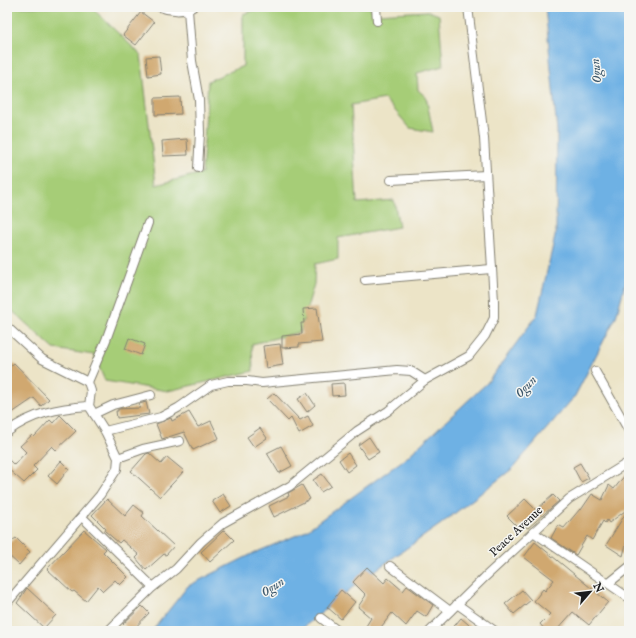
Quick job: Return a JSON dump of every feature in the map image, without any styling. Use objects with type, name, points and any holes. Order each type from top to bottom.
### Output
[{"type":"street","points":[[160,7],[166,10],[190,8],[192,62],[199,100],[200,133],[198,168]]},
{"type":"street","points":[[376,7],[377,21]]},
{"type":"street","points":[[108,631],[153,587],[176,570],[201,542],[223,523],[290,486],[357,431],[388,411],[425,380],[469,356],[485,336],[494,318],[484,138],[468,7]]},
{"type":"street","points":[[391,180],[486,175]]},
{"type":"street","points":[[7,603],[100,495],[117,468],[118,458],[105,431],[89,406],[91,391],[88,382],[106,340],[148,223]]},
{"type":"street","points":[[365,280],[491,269]]},
{"type":"street","points":[[7,327],[42,359],[88,382]]},
{"type":"street","points":[[105,431],[161,417],[178,408],[211,385],[228,381],[262,383],[397,370],[411,371],[425,380]]},
{"type":"street","points":[[595,371],[629,431]]},
{"type":"street","points":[[94,414],[113,405],[151,395]]},
{"type":"street","points":[[7,432],[38,414],[56,409],[89,406]]},
{"type":"street","points":[[118,458],[143,449],[180,441]]},
{"type":"street","name":"Peace Avenue","points":[[430,631],[533,532],[581,490],[629,462]]},
{"type":"street","points":[[82,517],[153,587]]},
{"type":"street","points":[[533,532],[629,598]]},
{"type":"street","points":[[390,566],[450,611]]},
{"type":"street","points":[[609,583],[629,567]]},
{"type":"street","points":[[457,604],[495,631]]},
{"type":"street","points":[[321,618],[338,631]]},
{"type":"green space","points":[[7,7],[91,7],[141,55],[156,185],[202,173],[208,81],[243,66],[243,14],[265,7],[368,7],[377,14],[428,11],[439,15],[443,66],[417,73],[418,90],[426,97],[433,132],[410,128],[385,99],[351,105],[357,203],[394,200],[399,227],[338,238],[338,259],[315,264],[314,284],[300,332],[252,344],[253,371],[168,391],[105,381],[94,355],[54,349],[7,306]]},
{"type":"water","name":"Ogun","points":[[545,7],[629,7],[629,270],[616,317],[575,396],[512,469],[441,524],[363,579],[299,631],[152,631],[188,586],[252,554],[304,532],[406,458],[487,383],[537,315],[556,232],[557,131]]},
{"type":"building","points":[[141,12],[154,22],[136,45],[123,35]]},
{"type":"building","points":[[159,56],[161,74],[148,76],[146,57]]},
{"type":"building","points":[[180,97],[181,114],[155,115],[155,98]]},
{"type":"building","points":[[187,139],[188,155],[163,156],[162,141]]},
{"type":"building","points":[[317,308],[322,342],[299,344],[299,347],[282,348],[282,336],[302,334],[301,323],[304,323],[303,309]]},
{"type":"building","points":[[129,338],[145,344],[141,355],[125,349]]},
{"type":"building","points":[[280,344],[283,365],[266,368],[263,346]]},
{"type":"building","points":[[14,363],[49,399],[41,406],[34,398],[12,413],[9,408],[7,409],[7,369]]},
{"type":"building","points":[[344,383],[345,395],[332,396],[331,384]]},
{"type":"building","points":[[274,393],[300,420],[308,416],[313,426],[299,434],[291,418],[288,421],[267,399]]},
{"type":"building","points":[[307,393],[315,405],[307,412],[298,399]]},
{"type":"building","points":[[146,402],[149,414],[117,418],[116,411],[118,411],[118,409],[140,408],[139,404]]},
{"type":"building","points":[[189,412],[198,427],[211,421],[219,438],[193,450],[184,432],[162,439],[156,424],[171,418],[172,421]]},
{"type":"building","points":[[60,415],[76,431],[56,450],[52,446],[33,466],[37,470],[24,483],[7,468],[7,458],[14,465],[26,452],[20,446],[32,435],[34,437],[50,420],[53,423]]},
{"type":"building","points":[[260,428],[267,438],[254,447],[247,437]]},
{"type":"building","points":[[369,437],[379,452],[368,459],[358,445]]},
{"type":"building","points":[[281,446],[292,466],[279,473],[267,453]]},
{"type":"building","points":[[149,453],[161,464],[167,457],[184,471],[160,497],[131,471],[146,454]]},
{"type":"building","points":[[348,453],[356,465],[347,472],[339,460]]},
{"type":"building","points":[[61,461],[69,469],[57,484],[48,476]]},
{"type":"building","points":[[580,463],[589,478],[581,482],[573,467]]},
{"type":"building","points":[[629,470],[629,508],[609,523],[607,520],[605,523],[603,521],[592,540],[587,536],[576,555],[551,538],[558,525],[564,528],[580,509],[581,510],[592,494],[602,500],[609,485],[614,489]]},
{"type":"building","points":[[322,474],[331,486],[321,492],[313,480]]},
{"type":"building","points":[[302,485],[310,499],[274,517],[269,506],[289,496],[288,493]]},
{"type":"building","points":[[223,494],[231,506],[220,513],[212,501]]},
{"type":"building","points":[[553,495],[559,501],[528,528],[521,524],[518,527],[507,516],[525,499],[536,510]]},
{"type":"building","points":[[107,499],[125,516],[134,505],[144,513],[142,516],[174,546],[166,555],[164,554],[146,570],[136,558],[139,555],[122,540],[119,543],[105,531],[106,529],[92,515]]},
{"type":"building","points":[[629,508],[629,532],[623,556],[606,545]]},
{"type":"building","points":[[84,530],[106,549],[103,552],[128,577],[120,585],[115,580],[103,591],[98,586],[86,601],[74,591],[72,592],[47,569]]},
{"type":"building","points":[[224,530],[234,540],[210,562],[201,552]]},
{"type":"building","points":[[16,538],[30,552],[19,565],[7,554],[7,544]]},
{"type":"building","points":[[535,542],[608,602],[589,625],[573,612],[556,631],[546,631],[540,624],[550,614],[534,601],[543,589],[545,591],[554,580],[524,557]]},
{"type":"building","points":[[367,567],[384,583],[388,578],[403,591],[407,586],[433,605],[426,617],[417,611],[406,626],[392,613],[378,631],[363,631],[371,618],[358,607],[366,595],[353,582]]},
{"type":"building","points":[[27,588],[56,615],[44,628],[17,603]]},
{"type":"building","points":[[341,590],[355,602],[341,619],[327,607]]},
{"type":"building","points":[[522,590],[531,600],[514,614],[505,604]]},
{"type":"building","points":[[142,606],[149,613],[132,631],[130,631],[123,624]]},
{"type":"building","points":[[461,618],[476,631],[450,631]]}]
